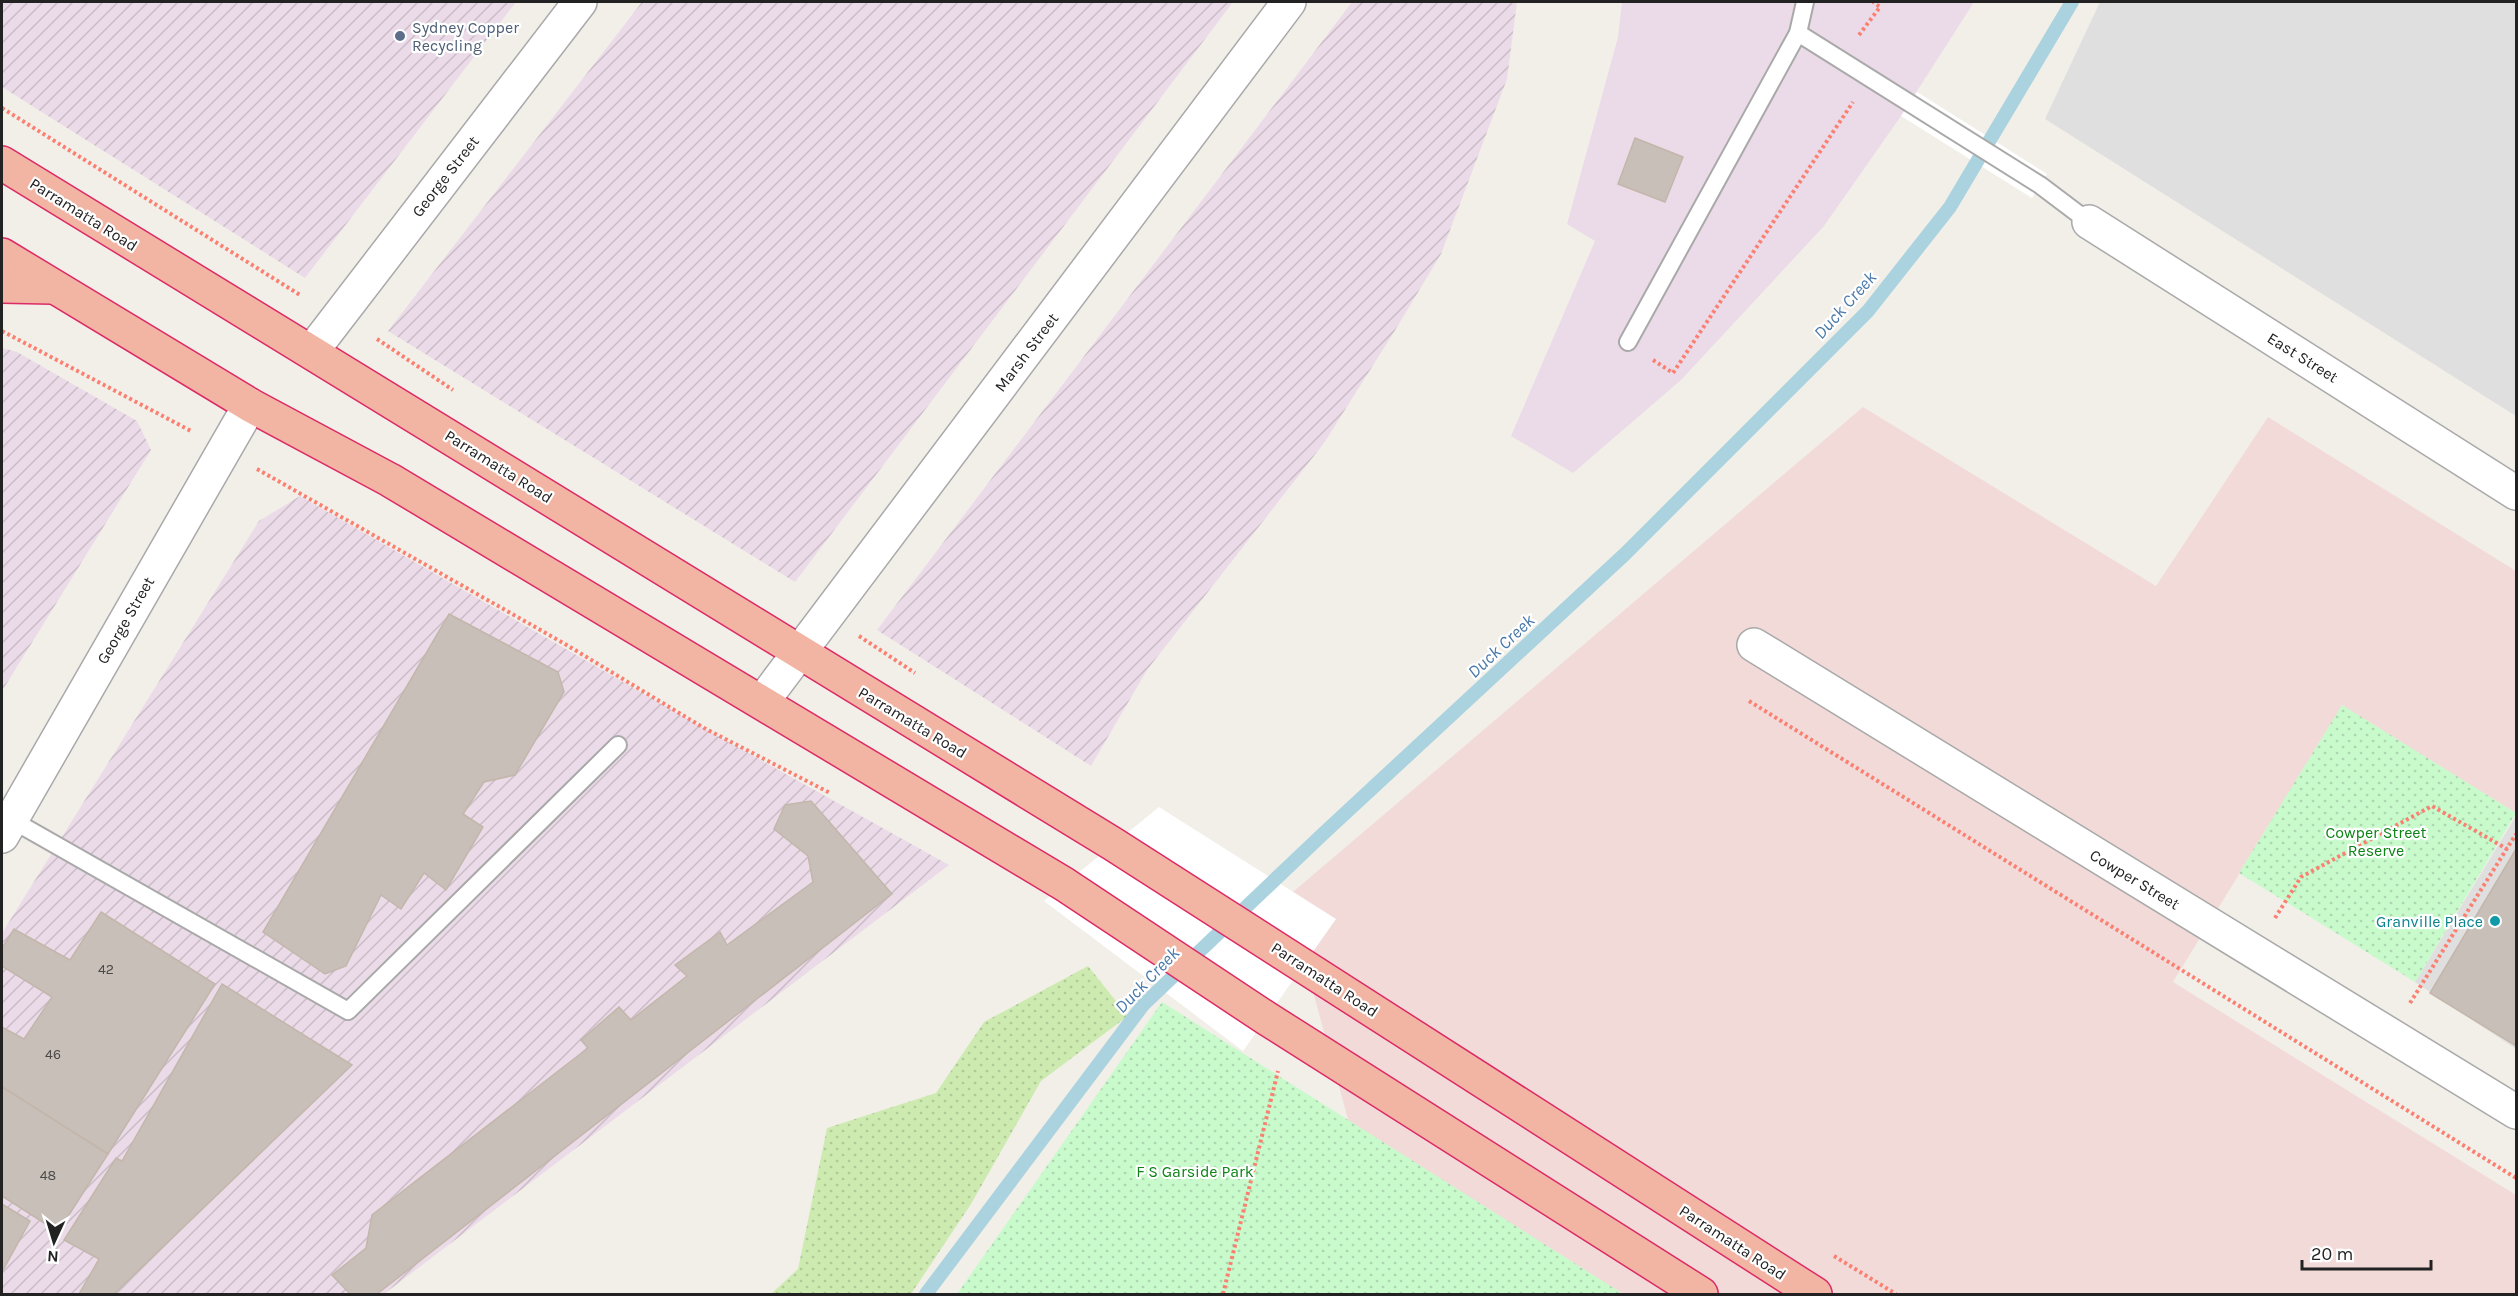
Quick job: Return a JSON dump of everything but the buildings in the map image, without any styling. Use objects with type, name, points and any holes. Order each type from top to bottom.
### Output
[{"type":"highway","name":"Parramatta Road","points":[[2,164],[312,351],[1113,844],[1815,1294]]},
{"type":"highway","points":[[2,255],[250,405],[390,480],[1064,884],[1266,1018],[1701,1294]]},
{"type":"highway","points":[[2,286],[54,287]]},
{"type":"street","name":"George Street","points":[[312,351],[580,2]]},
{"type":"street","name":"Marsh Street","points":[[762,702],[798,652],[829,616],[1289,2]]},
{"type":"street","name":"East Street","points":[[2089,222],[2517,493]]},
{"type":"street","name":"George Street","points":[[7,828],[250,405]]},
{"type":"street","name":"Cowper Street","points":[[1754,645],[2517,1112]]},
{"type":"lane","points":[[1628,342],[1798,33],[1805,2]]},
{"type":"lane","points":[[1798,33],[2040,185],[2089,222]]},
{"type":"lane","points":[[7,828],[348,1011],[618,745]]},
{"type":"path","points":[[1841,59],[1880,7],[1873,2]]},
{"type":"path","points":[[1628,342],[1672,373],[1856,98]]},
{"type":"path","points":[[2,108],[300,295]]},
{"type":"path","points":[[2,332],[168,418]]},
{"type":"path","points":[[277,482],[565,644],[704,728],[839,797]]},
{"type":"path","points":[[1749,701],[2517,1178]]},
{"type":"path","points":[[2254,952],[2301,877],[2432,806],[2507,849]]},
{"type":"path","points":[[2390,1035],[2517,834]]},
{"type":"path","points":[[1223,1294],[1278,1069]]},
{"type":"shaded area","points":[[2,2],[516,2],[305,278],[2,87]]},
{"type":"shaded area","points":[[642,2],[1233,2],[795,582],[388,331]]},
{"type":"shaded area","points":[[1352,2],[1517,2],[1507,79],[1441,254],[1394,332],[1324,443],[1147,670],[1091,766],[877,630]]},
{"type":"shaded area","points":[[1622,2],[1974,2],[1901,116],[1824,226],[1681,380],[1573,473],[1511,436],[1595,241],[1567,224],[1618,37]]},
{"type":"shaded area","points":[[2100,2],[2516,2],[2516,416],[2045,119]]},
{"type":"shaded area","points":[[2,348],[17,352],[137,421],[151,450],[2,691]]},
{"type":"shaded area","points":[[1863,407],[2156,586],[2268,417],[2516,571],[2516,813],[2342,706],[2173,982],[2516,1195],[2516,1294],[1623,1294],[1349,1123],[1287,897]]},
{"type":"shaded area","points":[[300,496],[698,725],[949,865],[384,1294],[2,1294],[2,933],[259,521]]},
{"type":"shaded area","name":"Granville Place","points":[[2516,816],[2516,1049],[2415,982]]},
{"type":"green space","name":"Cowper Street Reserve","points":[[2342,705],[2516,813],[2415,982],[2239,873]]},
{"type":"green space","points":[[1088,966],[1128,1016],[1041,1081],[971,1204],[911,1294],[771,1294],[798,1269],[827,1128],[936,1093],[984,1022]]},
{"type":"green space","name":"F S Garside Park","points":[[1162,1002],[1623,1294],[957,1294]]},
{"type":"pier","points":[[1917,92],[2047,174],[2032,198],[1901,116]]},
{"type":"pier","points":[[1159,807],[1336,919],[1243,1051],[1044,901]]},
{"type":"waterway","name":"Duck Creek","points":[[926,1294],[1143,1005],[1325,832],[1625,554],[1868,311],[1950,207],[2072,2]]},
{"type":"place","name":"Sydney Copper Recycling","points":[[400,36]]},
{"type":"place","name":"Granville Place","points":[[2495,921]]}]
